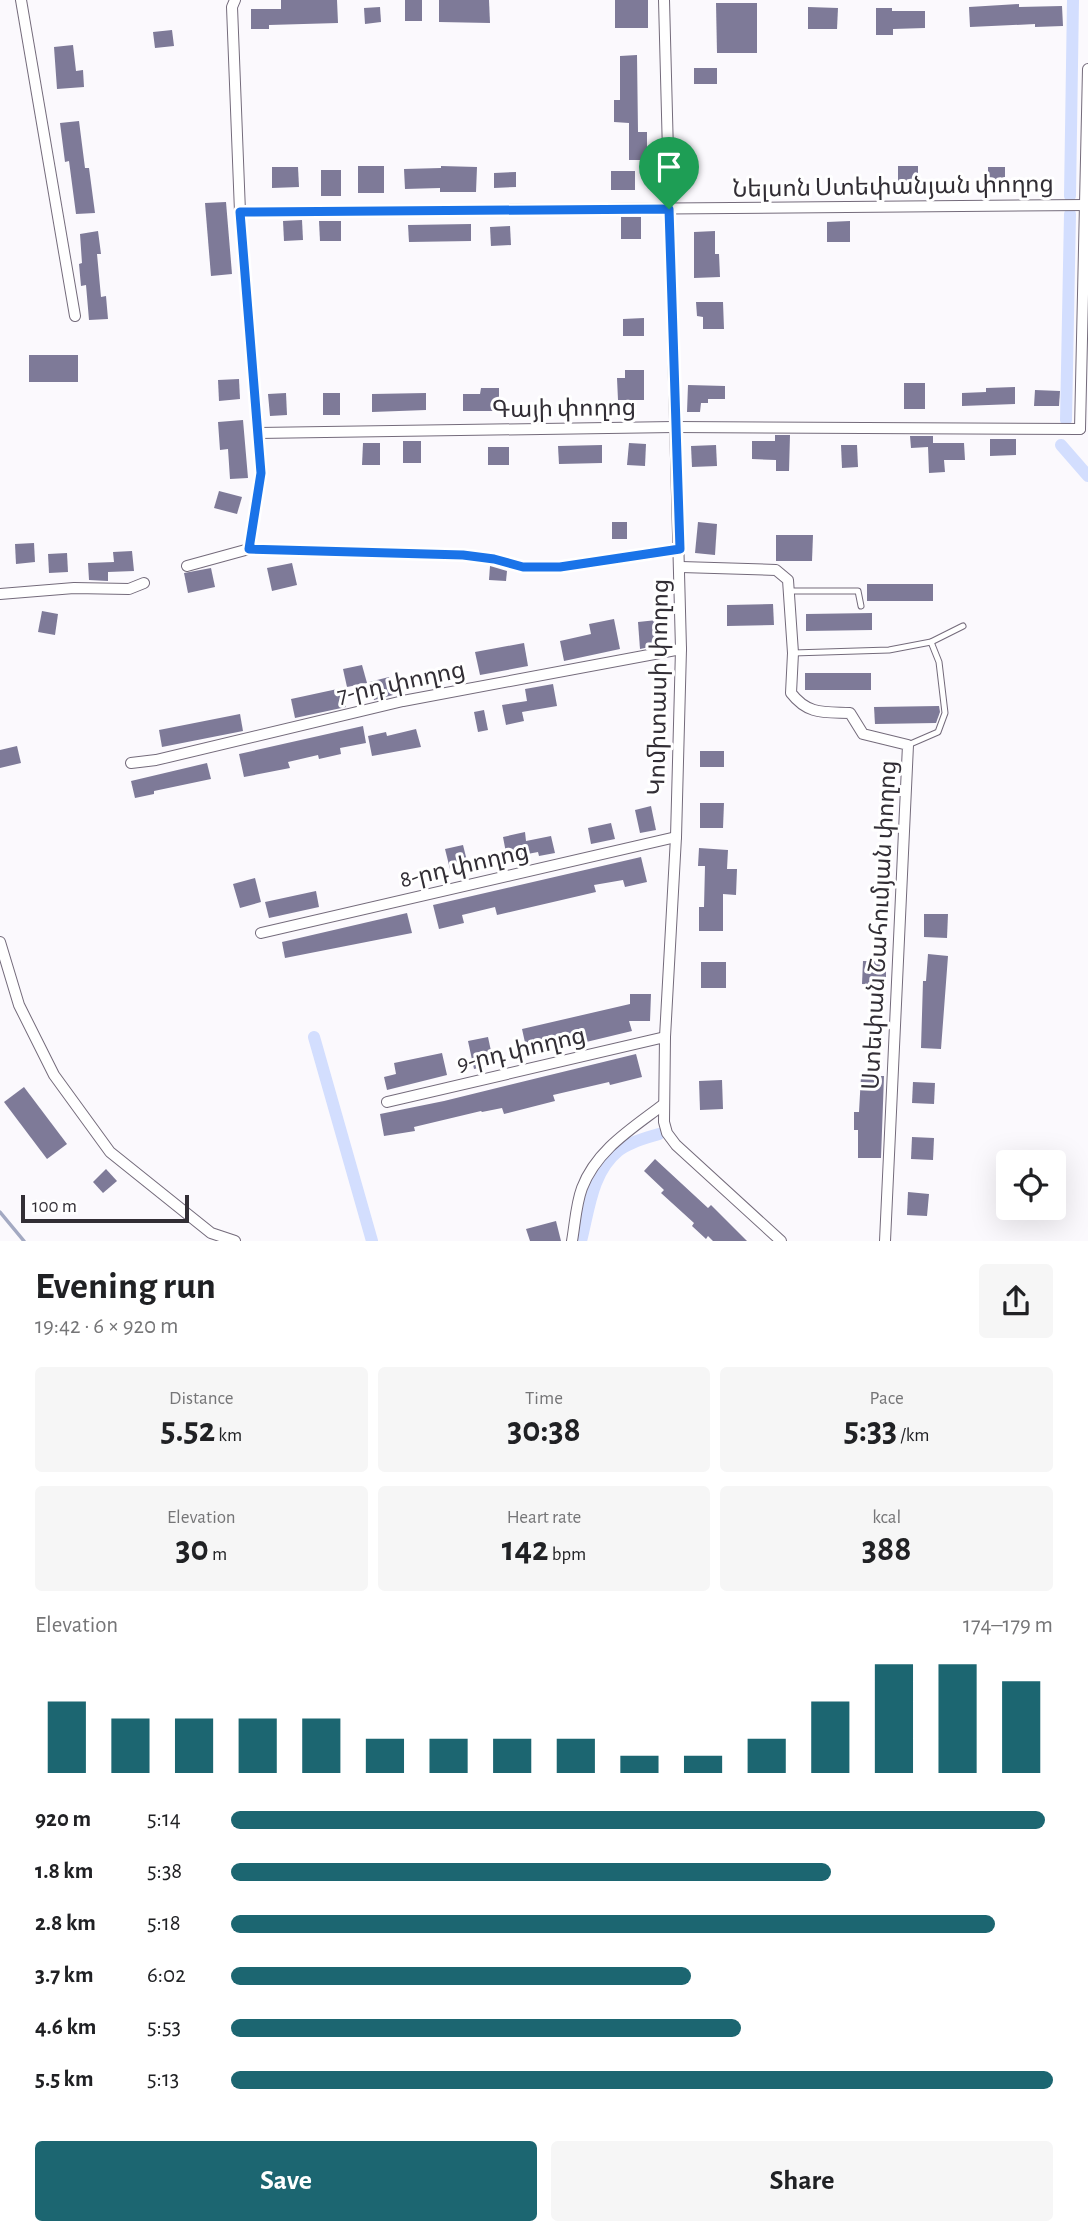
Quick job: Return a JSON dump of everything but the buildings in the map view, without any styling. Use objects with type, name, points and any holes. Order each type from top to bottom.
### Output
[{"type":"street","points":[[21,0],[75,316]]},
{"type":"street","points":[[235,0],[232,6],[240,212],[261,473],[249,549]]},
{"type":"street","name":"Կոմիտասի փողոց","points":[[664,0],[674,427],[681,567],[676,837],[665,1037],[664,1122],[667,1133],[676,1144],[781,1241]]},
{"type":"street","points":[[1088,69],[1080,429],[1088,440]]},
{"type":"street","name":"Նելսոն Ստեփանյան փողոց","points":[[240,212],[1086,205]]},
{"type":"street","name":"Գայի փողոց","points":[[258,433],[674,427],[1080,429]]},
{"type":"street","points":[[187,566],[249,549],[463,555],[494,559],[523,567],[589,564],[680,549]]},
{"type":"street","points":[[681,567],[776,570],[788,580],[793,653]]},
{"type":"street","points":[[0,594],[74,587],[121,590],[144,583]]},
{"type":"street","name":"7-րդ փողոց","points":[[131,763],[156,760],[403,701],[681,649]]},
{"type":"street","name":"Ստեփան Շահումյան փողոց","points":[[793,653],[791,693],[801,706],[815,711],[850,713],[863,734],[908,746],[885,1241]]},
{"type":"street","name":"8-րդ փողոց","points":[[261,933],[676,837]]},
{"type":"street","points":[[0,942],[19,1005],[54,1075],[110,1152],[211,1233],[235,1241]]},
{"type":"street","name":"9-րդ փողոց","points":[[387,1102],[665,1037]]},
{"type":"street","points":[[572,1241],[581,1190],[594,1164],[607,1148],[664,1104]]},
{"type":"lane","points":[[790,591],[858,591],[861,606]]},
{"type":"lane","points":[[793,653],[889,650],[932,642],[963,626]]},
{"type":"lane","points":[[908,746],[938,732],[945,713],[939,662],[932,642]]},
{"type":"waterway","points":[[1070,196],[1073,0]]},
{"type":"waterway","points":[[1066,420],[1070,214]]},
{"type":"waterway","points":[[1061,445],[1088,476]]},
{"type":"waterway","points":[[314,1037],[372,1241]]},
{"type":"waterway","points":[[581,1241],[593,1192],[609,1160],[627,1145],[659,1134]]},
{"type":"waterway","points":[[0,1212],[24,1241]]},
{"type":"route","points":[[669,209],[680,549],[560,567],[523,567],[494,559],[463,555],[249,549],[261,473],[240,212],[669,209]]}]
